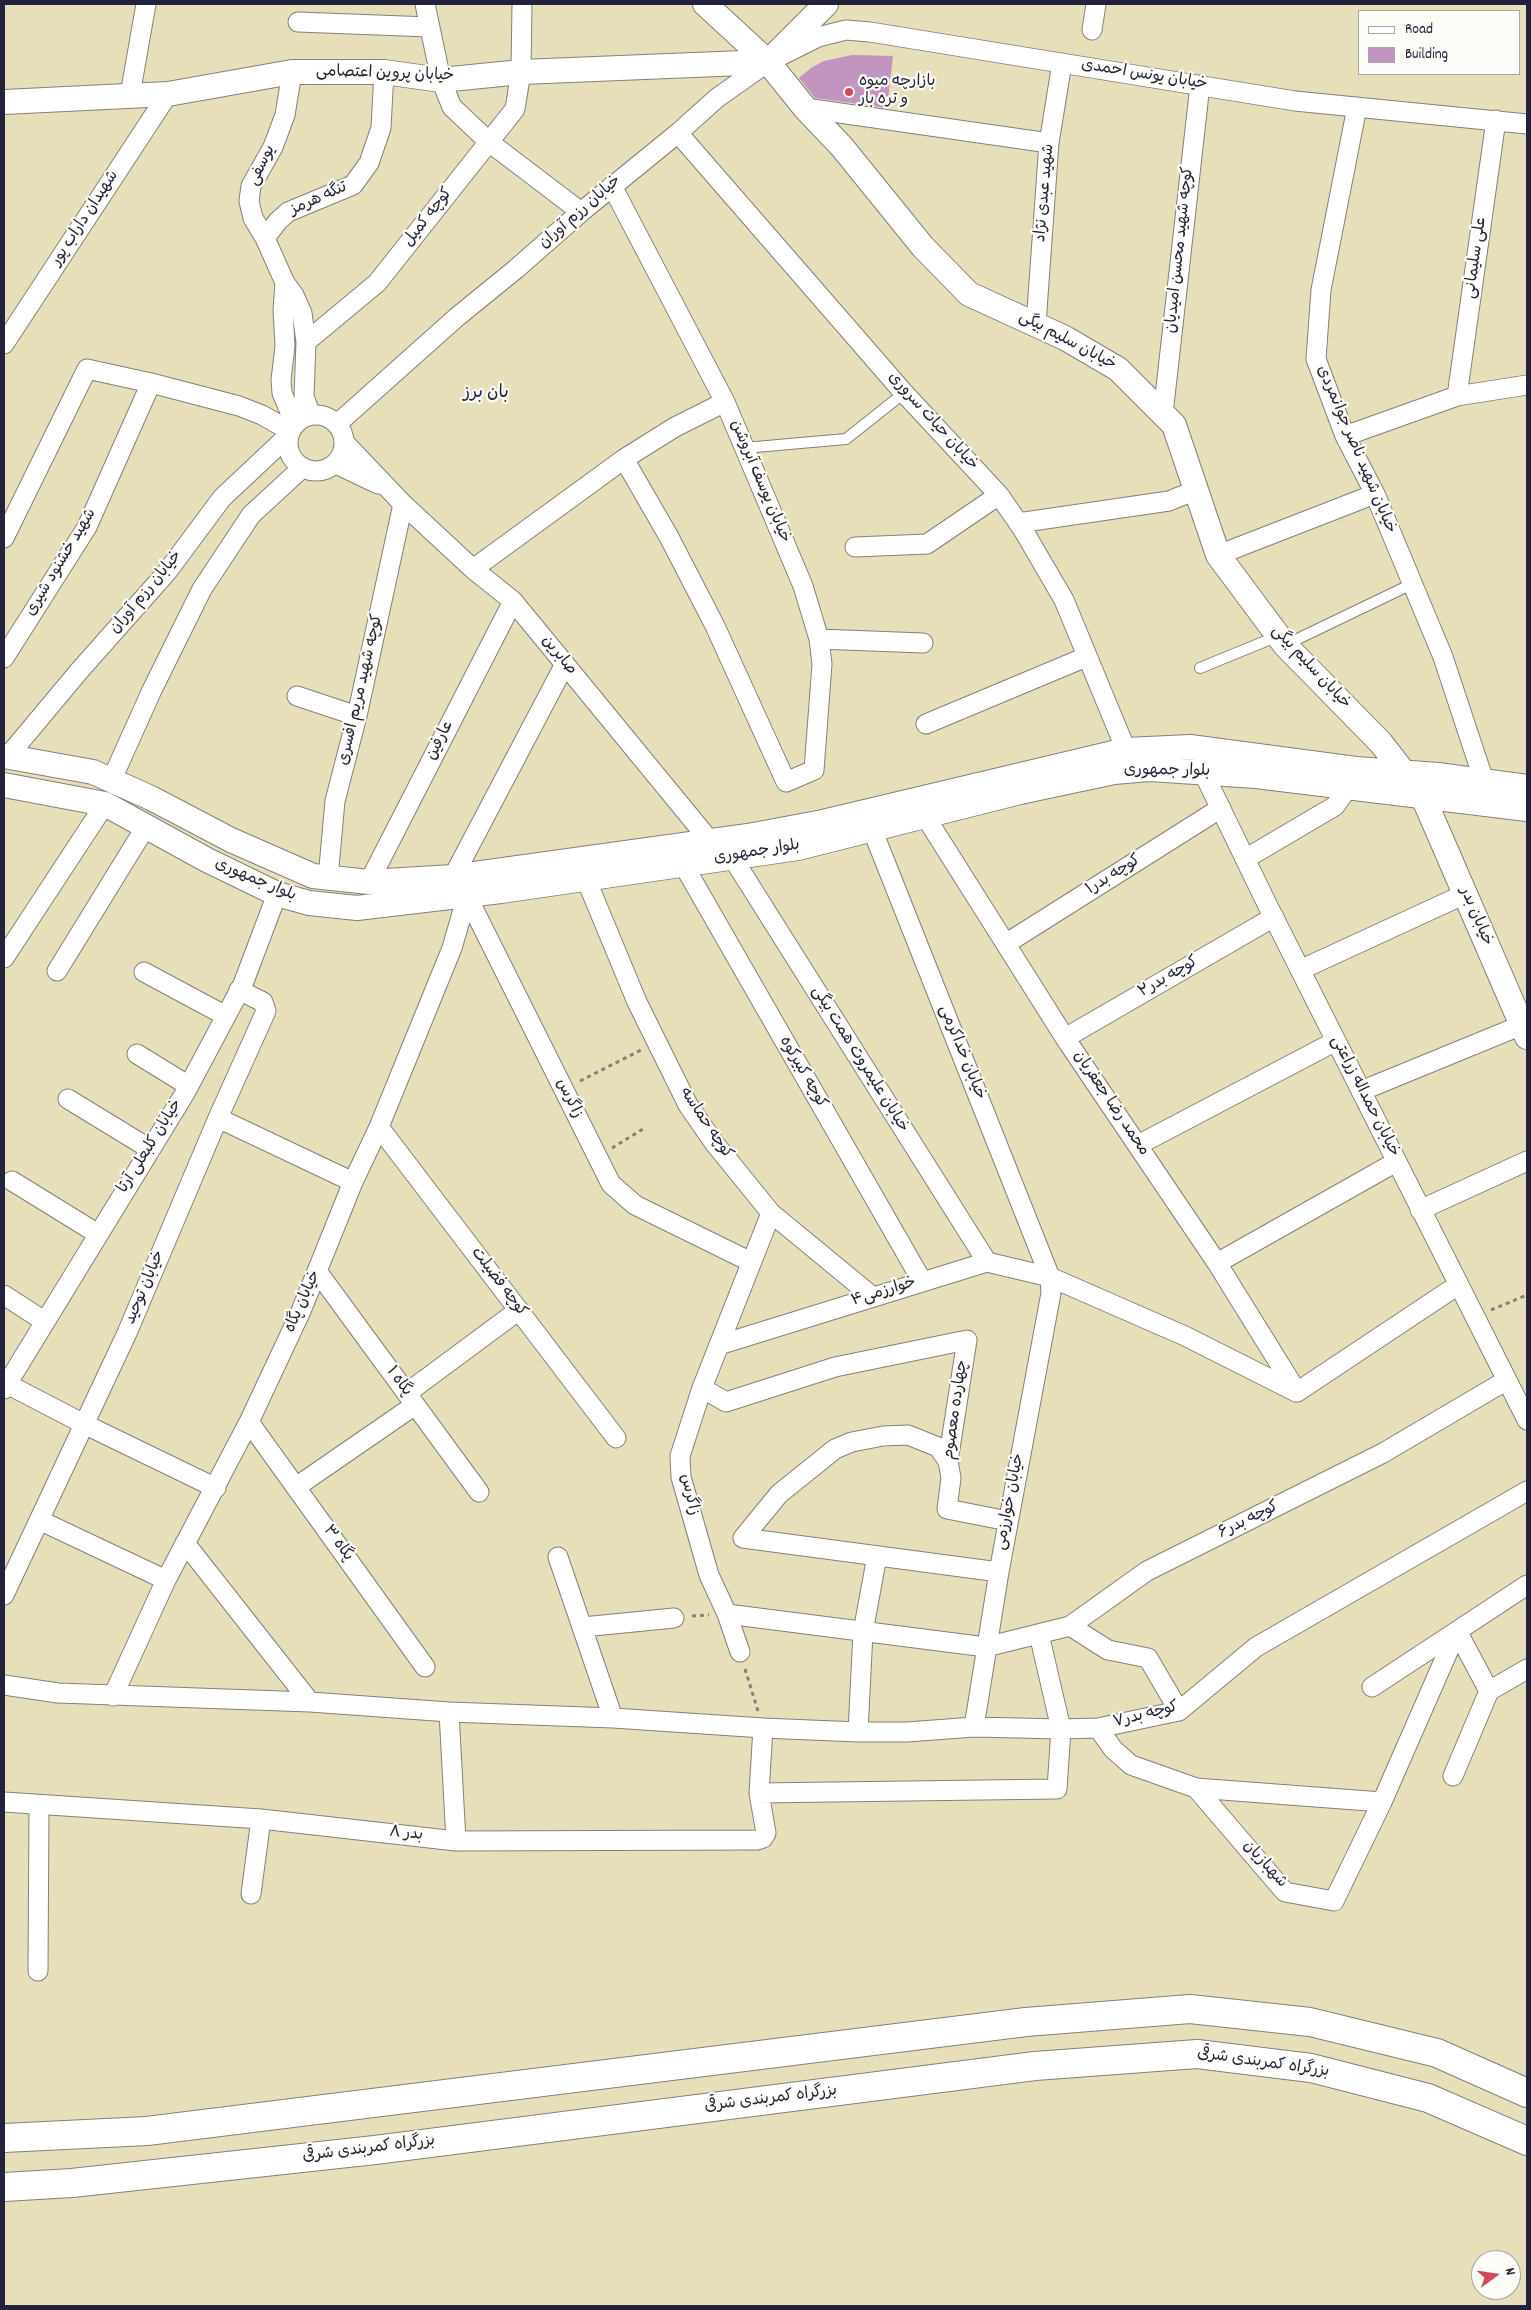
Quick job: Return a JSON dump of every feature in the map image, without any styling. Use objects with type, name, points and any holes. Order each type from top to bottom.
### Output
[{"type":"highway","points":[[4,2138],[147,2131],[1026,2022],[1190,2009],[1310,2022],[1437,2053],[1527,2093]]},
{"type":"highway","name":"بزرگراه کمربندی شرقی","points":[[4,2186],[72,2183],[375,2150],[1035,2066],[1197,2054],[1311,2068],[1419,2096],[1527,2141]]},
{"type":"street","points":[[130,95],[146,4]]},
{"type":"street","points":[[425,4],[441,80],[452,107],[489,142],[581,212]]},
{"type":"street","name":"کوچه کمیل","points":[[306,342],[377,283],[514,110],[521,72],[522,4]]},
{"type":"street","name":"خیابان سلیم بیگی","points":[[705,4],[768,62],[805,108],[842,147],[923,247],[969,294],[1036,324],[1118,369],[1174,425],[1218,555],[1282,640],[1382,743],[1423,797]]},
{"type":"street","name":"خیابان رزم آوران","points":[[337,424],[457,317],[581,212],[678,133],[717,98],[768,62],[826,4]]},
{"type":"street","points":[[1092,30],[1096,4]]},
{"type":"street","points":[[298,22],[430,27]]},
{"type":"street","name":"خیابان یونس احمدی","points":[[768,62],[818,37],[846,30],[1295,101],[1527,124]]},
{"type":"street","name":"خیابان پروین اعتصامی","points":[[4,102],[168,94],[292,72],[384,72],[441,80],[521,72],[768,62]]},
{"type":"street","name":"شهید عبدی نژاد","points":[[1036,324],[1050,143],[1062,64]]},
{"type":"street","name":"یوسفی","points":[[292,72],[285,115],[273,147],[251,186],[249,201],[253,218],[302,313],[306,342],[304,398],[311,415]]},
{"type":"street","name":"تنگه هرمز","points":[[265,238],[278,221],[288,212],[353,185],[369,164],[380,128],[384,72]]},
{"type":"street","name":"کوچه شهید محسن امیدیان","points":[[1163,414],[1200,85]]},
{"type":"street","name":"شهیدان داراب پور","points":[[4,344],[9,326],[168,94]]},
{"type":"street","name":"خیابان شهید ناصر جوانمردی","points":[[1357,107],[1321,290],[1316,359],[1345,436],[1375,494],[1443,657],[1484,781]]},
{"type":"street","points":[[805,108],[1050,143]]},
{"type":"street","name":"علی سلیمانی","points":[[1457,396],[1496,120]]},
{"type":"street","name":"خیابان حیات سروری","points":[[678,133],[904,393],[999,494],[1064,600],[1126,750]]},
{"type":"street","name":"خیابان یوسف آبروشن","points":[[612,186],[725,402],[803,586],[819,639],[822,664],[814,770],[786,782],[715,626],[669,537],[624,459]]},
{"type":"street","name":"یوسفی","points":[[285,283],[283,310],[285,346],[281,380],[282,393],[291,430]]},
{"type":"street","points":[[4,538],[88,369],[152,382],[238,406],[262,415],[291,430]]},
{"type":"street","name":"شهید خشنود شیری","points":[[4,658],[87,527],[152,382]]},
{"type":"street","points":[[1345,436],[1457,396],[1527,385]]},
{"type":"street","points":[[473,569],[624,459],[675,427],[725,402]]},
{"type":"street","points":[[311,415],[330,418],[337,424],[344,442],[342,454],[336,464],[325,470],[314,472],[302,468],[293,460],[288,448],[291,430],[302,418],[311,415]]},
{"type":"street","name":"خیابان رزم آوران","points":[[6,760],[80,670],[167,572],[222,498],[291,430]]},
{"type":"street","name":"صابرین","points":[[344,442],[388,489],[473,569],[513,601],[710,841]]},
{"type":"street","name":"صابرین","points":[[336,464],[388,489]]},
{"type":"street","points":[[4,958],[105,804],[112,779],[202,589],[251,515],[302,468]]},
{"type":"street","points":[[1018,523],[1169,501],[1196,490]]},
{"type":"street","points":[[855,548],[927,544],[999,494]]},
{"type":"street","points":[[1218,555],[1375,494]]},
{"type":"street","points":[[222,498],[251,515]]},
{"type":"street","name":"کوچه شهید مریم افسری","points":[[328,878],[335,801],[357,716],[404,504]]},
{"type":"street","name":"عارفین","points":[[369,882],[513,601]]},
{"type":"street","points":[[819,639],[923,643]]},
{"type":"street","points":[[926,724],[1086,657]]},
{"type":"street","name":"خیابان پگاه","points":[[113,1696],[166,1580],[249,1422],[318,1271],[354,1182],[379,1128],[452,948],[460,886],[565,664]]},
{"type":"street","points":[[297,696],[357,716]]},
{"type":"street","name":"بلوار جمهوری","points":[[6,760],[93,772],[112,779],[231,840],[313,876],[369,882],[460,886],[586,879],[798,848],[870,820],[1126,750],[1190,747],[1356,769],[1527,787]]},
{"type":"street","name":"بلوار جمهوری","points":[[4,785],[105,804],[145,828],[277,894],[319,904],[357,908],[460,886],[710,841],[799,827],[925,816],[1029,790],[1114,772],[1150,769],[1256,776],[1347,789],[1527,809]]},
{"type":"street","name":"خیابان حمداله زراعتی","points":[[1203,772],[1300,970],[1527,1420]]},
{"type":"street","points":[[1245,859],[1335,806],[1347,789]]},
{"type":"street","name":"خیابان بدر","points":[[1423,797],[1525,1027]]},
{"type":"street","name":"کوچه بدر۱","points":[[1007,944],[1221,808]]},
{"type":"street","name":"محمد رضا جعفریان","points":[[925,816],[1065,1038],[1217,1263],[1297,1392]]},
{"type":"street","name":"خیابان خداکرمی","points":[[870,820],[1050,1277]]},
{"type":"street","points":[[57,971],[145,828]]},
{"type":"street","name":"خیابان علیمروت همت بیگی","points":[[732,857],[987,1262]]},
{"type":"street","name":"کوچه کبیرکوه","points":[[683,864],[922,1281]]},
{"type":"street","points":[[319,904],[328,878]]},
{"type":"street","name":"کوچه حماسه","points":[[586,879],[637,1002],[688,1104],[715,1144],[771,1213],[873,1297]]},
{"type":"street","name":"زاگرس","points":[[460,886],[564,1090],[596,1158],[611,1184],[635,1205],[751,1262]]},
{"type":"street","name":"خیابان کلبعلی آرتا","points":[[5,1387],[189,1086],[240,990],[277,894]]},
{"type":"street","points":[[1300,970],[1465,894]]},
{"type":"street","name":"کوچه بدر۲","points":[[1065,1038],[1274,917]]},
{"type":"street","points":[[144,972],[226,1016]]},
{"type":"street","name":"خیابان توحید","points":[[4,1595],[127,1333],[218,1118],[266,1011],[262,1002],[240,990]]},
{"type":"street","points":[[1361,1091],[1525,1027]]},
{"type":"street","points":[[1138,1145],[1336,1041]]},
{"type":"street","points":[[137,1054],[189,1086]]},
{"type":"street","points":[[68,1100],[150,1149]]},
{"type":"street","points":[[218,1118],[354,1182]]},
{"type":"street","name":"کوچه فضیلت","points":[[379,1128],[616,1438]]},
{"type":"street","points":[[1420,1210],[1527,1161]]},
{"type":"street","points":[[1217,1263],[1396,1162]]},
{"type":"street","points":[[12,1181],[98,1234]]},
{"type":"street","name":"زاگرس","points":[[740,1652],[727,1614],[709,1575],[682,1477],[680,1456],[702,1388],[771,1213]]},
{"type":"street","name":"خوارزمی۴","points":[[719,1345],[987,1262],[1050,1277],[1185,1336],[1297,1392]]},
{"type":"street","name":"پگاه ۱","points":[[318,1271],[479,1492]]},
{"type":"street","name":"خیابان خوارزمی","points":[[974,1727],[999,1572],[1050,1293],[1050,1277]]},
{"type":"street","points":[[1297,1392],[1458,1286]]},
{"type":"street","points":[[4,1295],[44,1321]]},
{"type":"street","points":[[296,1487],[411,1399],[519,1310]]},
{"type":"street","name":"چهارده معصوم","points":[[702,1388],[726,1402],[835,1367],[967,1340],[948,1461],[951,1478],[947,1509],[1008,1521]]},
{"type":"street","name":"کوچه بدر۶","points":[[986,1647],[1070,1626],[1147,1570],[1384,1453],[1507,1380]]},
{"type":"street","points":[[5,1387],[216,1488]]},
{"type":"street","name":"پگاه ۳","points":[[249,1422],[425,1667]]},
{"type":"street","points":[[948,1461],[938,1446],[908,1435],[884,1436],[852,1442],[835,1449],[786,1488],[743,1538],[999,1572]]},
{"type":"street","name":"کوچه بدر۷","points":[[4,1685],[58,1693],[310,1702],[449,1712],[613,1718],[858,1732],[907,1732],[974,1727],[1061,1730],[1098,1728],[1180,1711],[1256,1647],[1527,1491]]},
{"type":"street","points":[[40,1520],[166,1580]]},
{"type":"street","points":[[185,1543],[310,1702]]},
{"type":"street","points":[[858,1732],[863,1632],[877,1556]]},
{"type":"street","points":[[558,1557],[613,1718]]},
{"type":"street","points":[[1372,1687],[1527,1585]]},
{"type":"street","points":[[727,1614],[986,1647]]},
{"type":"street","points":[[582,1627],[674,1618]]},
{"type":"street","points":[[1070,1626],[1108,1650],[1148,1658],[1180,1711]]},
{"type":"street","points":[[1457,1631],[1489,1691]]},
{"type":"street","points":[[1098,1728],[1113,1749],[1132,1765],[1196,1788],[1382,1802],[1457,1631]]},
{"type":"street","points":[[763,1728],[759,1793],[1057,1789],[1061,1730],[1039,1634]]},
{"type":"street","points":[[1453,1776],[1489,1691],[1527,1669]]},
{"type":"street","points":[[449,1712],[456,1841]]},
{"type":"street","name":"شهبازیان","points":[[1196,1788],[1285,1892],[1334,1901],[1382,1802]]},
{"type":"street","name":"بدر ۸","points":[[4,1802],[39,1806],[261,1819],[456,1841],[757,1840],[763,1838],[766,1833],[759,1793]]},
{"type":"street","points":[[38,1970],[39,1806]]},
{"type":"street","points":[[251,1894],[261,1819]]},
{"type":"lane","points":[[744,448],[846,439],[904,393]]},
{"type":"lane","points":[[1200,668],[1282,640],[1412,584]]},
{"type":"path","points":[[564,1090],[657,1042]]},
{"type":"path","points":[[596,1158],[643,1129]]},
{"type":"path","points":[[1474,1317],[1527,1295]]},
{"type":"path","points":[[674,1618],[727,1614]]},
{"type":"path","points":[[740,1652],[763,1728]]},
{"type":"building","name":"بازارچه میوه و تره بار","points":[[852,55],[893,56],[887,108],[815,98],[799,78],[811,68],[824,61]]},
{"type":"place","name":"بازارچه میوه و تره بار","points":[[849,92]]},
{"type":"district","name":"بان برز","points":[[486,395]]}]
